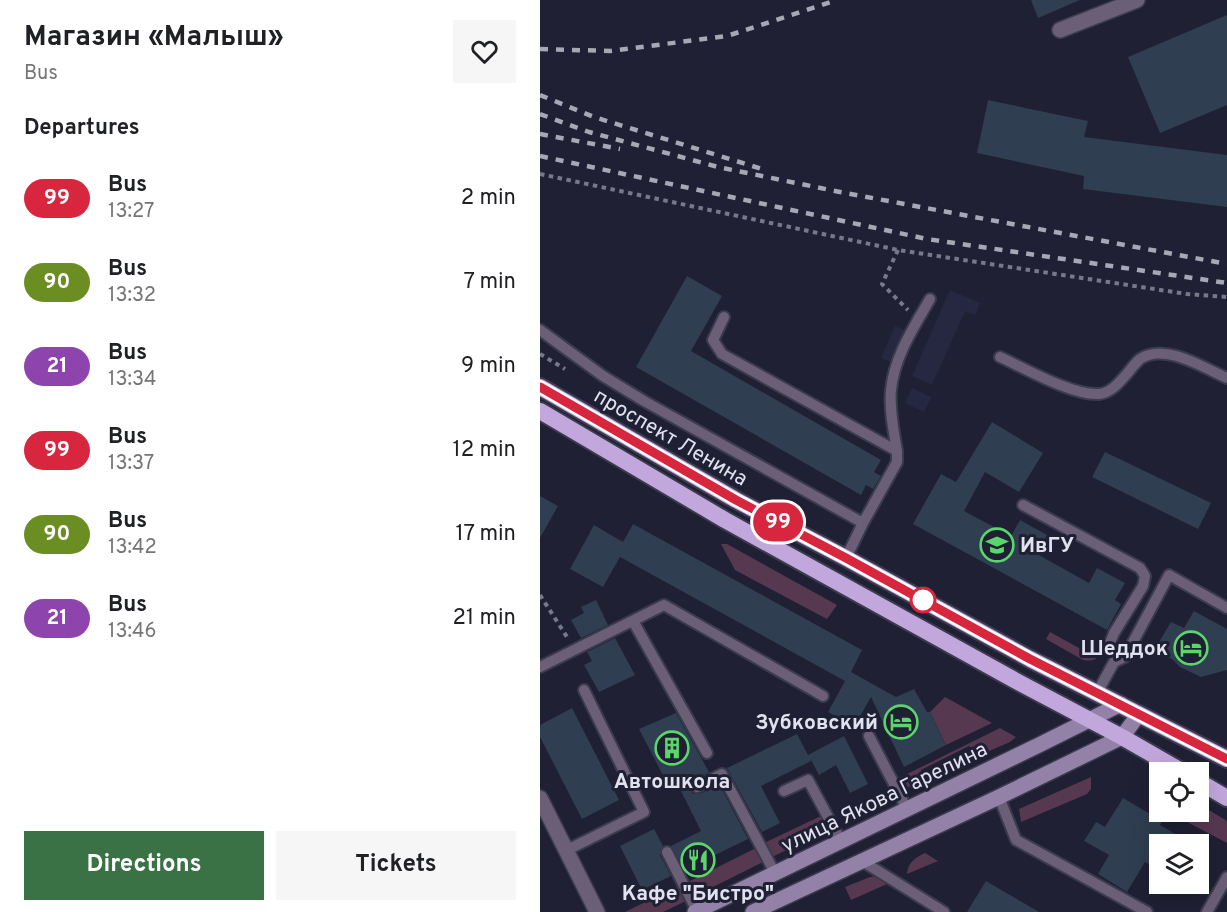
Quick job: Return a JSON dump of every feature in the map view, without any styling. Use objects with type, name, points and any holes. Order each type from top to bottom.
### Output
[{"type":"highway","name":"проспект Ленина","points":[[540,387],[736,500],[1030,659],[1226,756]]},
{"type":"highway","name":"проспект Ленина","points":[[540,411],[725,520],[1166,762]]},
{"type":"highway","points":[[1209,787],[1227,798]]},
{"type":"main road","name":"улица Якова Гарелина","points":[[696,912],[1121,704]]},
{"type":"main road","points":[[753,912],[1122,737],[1140,714]]},
{"type":"street","points":[[1060,30],[1137,0]]},
{"type":"street","points":[[540,798],[597,912]]},
{"type":"lane","points":[[846,558],[897,462],[891,390],[897,362],[930,299]]},
{"type":"lane","points":[[724,317],[713,340],[722,354],[897,451]]},
{"type":"lane","points":[[540,330],[603,376],[644,401],[863,523]]},
{"type":"lane","points":[[1000,357],[1069,389],[1090,394],[1102,393],[1116,386],[1141,359],[1154,354],[1174,354],[1227,378]]},
{"type":"lane","points":[[1023,505],[1140,568],[1145,576],[1143,586],[1114,633],[1108,648],[1125,657]]},
{"type":"lane","points":[[1097,693],[1114,662],[1125,657],[1169,575],[1227,608]]},
{"type":"lane","points":[[540,667],[664,605],[823,696]]},
{"type":"lane","points":[[633,621],[707,753]]},
{"type":"lane","points":[[567,850],[644,813],[584,690]]},
{"type":"lane","points":[[869,736],[907,809]]},
{"type":"lane","points":[[697,787],[722,774],[775,873]]},
{"type":"lane","points":[[784,791],[807,780],[841,842]]},
{"type":"lane","points":[[999,797],[1016,840],[1147,912]]},
{"type":"lane","points":[[667,852],[696,912]]},
{"type":"lane","points":[[862,861],[944,912]]},
{"type":"lane","points":[[1207,912],[1227,877]]},
{"type":"path","points":[[540,174],[898,250],[1187,294],[1227,297]]},
{"type":"path","points":[[898,250],[882,284],[909,311],[909,336]]},
{"type":"path","points":[[540,595],[575,650]]},
{"type":"shaded area","points":[[950,290],[980,303],[975,315],[965,311],[932,385],[912,376]]},
{"type":"shaded area","points":[[895,326],[912,333],[899,365],[881,358]]},
{"type":"shaded area","points":[[912,388],[931,397],[924,412],[905,403]]},
{"type":"shaded area","points":[[721,544],[727,544],[837,605],[827,619],[735,570]]},
{"type":"shaded area","points":[[1050,632],[1097,658],[1083,660],[1046,639]]},
{"type":"shaded area","points":[[945,697],[992,723],[946,745],[930,712]]},
{"type":"shaded area","points":[[1000,728],[1016,737],[980,755],[969,746],[921,770],[924,784],[915,788],[906,787],[901,783],[899,778]]},
{"type":"shaded area","points":[[1091,777],[1091,789],[1087,794],[1021,822],[1019,809]]},
{"type":"shaded area","points":[[1209,810],[1227,821],[1227,843],[1187,822],[1209,822]]},
{"type":"shaded area","points":[[823,815],[827,823],[825,831],[772,857],[764,843]]},
{"type":"shaded area","points":[[758,847],[765,861],[693,897],[686,883]]},
{"type":"shaded area","points":[[925,853],[938,861],[907,874],[913,861]]},
{"type":"shaded area","points":[[877,876],[883,878],[887,884],[851,900],[845,887]]},
{"type":"shaded area","points":[[678,886],[686,901],[663,912],[625,912]]},
{"type":"building","points":[[1031,0],[1080,0],[1038,18]]},
{"type":"building","points":[[1227,15],[1227,105],[1160,133],[1128,57]]},
{"type":"building","points":[[988,100],[1088,121],[1084,137],[1227,155],[1227,207],[1083,189],[1084,176],[977,153]]},
{"type":"building","points":[[687,276],[722,296],[691,351],[881,460],[874,472],[881,476],[873,489],[866,485],[861,495],[636,367]]},
{"type":"building","name":"ИвГУ","points":[[992,422],[1043,453],[1019,492],[985,472],[964,511],[1011,536],[1020,520],[1047,535],[1037,554],[1089,583],[1097,568],[1125,583],[1115,600],[1121,604],[1107,630],[913,524],[941,474],[956,482]]},
{"type":"building","points":[[1105,452],[1211,503],[1198,529],[1092,477]]},
{"type":"building","points":[[540,496],[558,506],[540,538]]},
{"type":"building","points":[[633,524],[862,650],[851,672],[896,697],[914,689],[927,712],[930,712],[946,745],[904,767],[871,697],[854,727],[828,712],[845,681],[620,557],[603,587],[570,569],[594,525],[623,542]]},
{"type":"building","points":[[596,600],[608,625],[581,638],[571,620],[584,613],[581,607]]},
{"type":"building","name":"Шеддок","points":[[1194,611],[1227,629],[1227,670],[1201,677],[1180,667],[1172,659],[1153,652],[1171,622],[1184,628]]},
{"type":"building","points":[[615,638],[635,675],[599,692],[584,665],[592,661],[587,652]]},
{"type":"building","points":[[572,708],[619,800],[582,819],[540,737],[540,725]]},
{"type":"building","points":[[676,713],[709,772],[691,783],[691,791],[693,794],[700,794],[719,784],[748,839],[684,869],[671,846],[701,831],[676,781],[668,785],[639,729]]},
{"type":"building","points":[[797,734],[808,755],[844,736],[868,784],[850,793],[836,765],[819,775],[810,758],[811,761],[761,786],[780,823],[762,832],[727,768]]},
{"type":"building","points":[[1123,798],[1149,813],[1149,822],[1162,822],[1160,825],[1175,834],[1149,834],[1149,864],[1145,862],[1127,892],[1098,874],[1109,855],[1084,841],[1096,822],[1105,827]]},
{"type":"building","points":[[654,829],[663,846],[660,855],[671,876],[642,890],[620,846]]},
{"type":"building","points":[[986,881],[1039,912],[967,912]]},
{"type":"railway","points":[[540,49],[610,51],[727,36],[837,0]]},
{"type":"railway","points":[[540,95],[594,117],[762,169]]},
{"type":"railway","points":[[540,114],[589,132],[718,167],[1227,264]]},
{"type":"railway","points":[[540,134],[620,149]]},
{"type":"railway","points":[[540,156],[927,239],[1227,283]]},
{"type":"bus line","name":"99","points":[[540,387],[736,500],[1030,659],[1227,759]]},
{"type":"place","name":"ИвГУ","points":[[997,545]]},
{"type":"place","name":"Шеддок","points":[[1191,648]]},
{"type":"place","name":"Зубковский","points":[[901,722]]},
{"type":"place","name":"Автошкола","points":[[672,748]]},
{"type":"place","name":"Кафе \"Бистро\"","points":[[698,860]]}]
